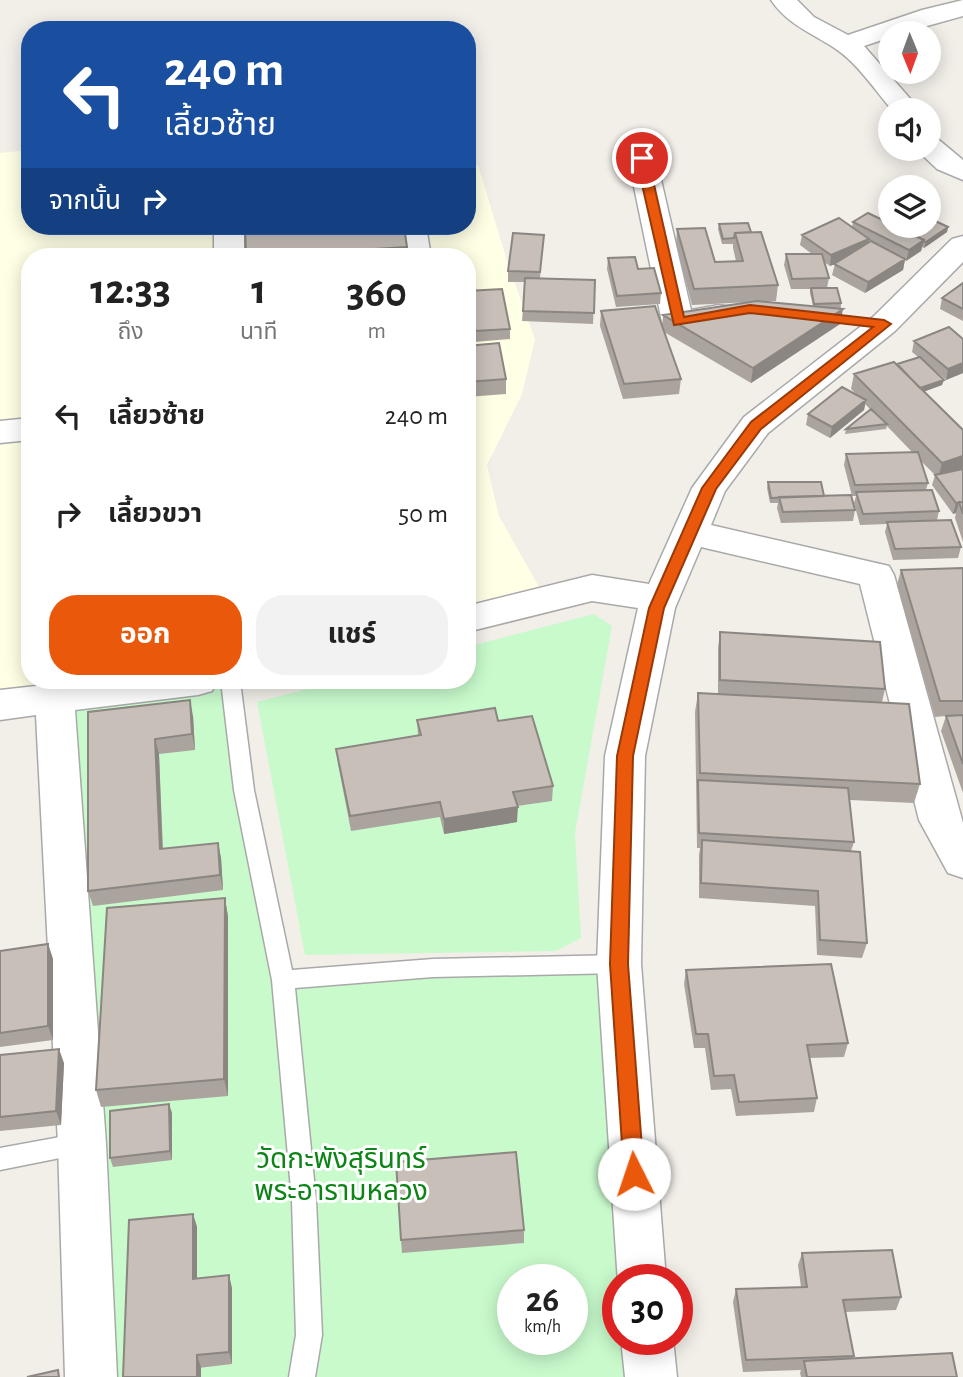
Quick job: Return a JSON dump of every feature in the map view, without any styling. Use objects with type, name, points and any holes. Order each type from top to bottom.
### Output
[{"type":"street","points":[[783,0],[805,22],[846,44],[862,58],[896,98]]},
{"type":"street","points":[[846,44],[931,15],[963,8]]},
{"type":"street","points":[[941,157],[963,171]]},
{"type":"street","points":[[642,158],[678,322],[750,309]]},
{"type":"street","points":[[640,1264],[619,964],[625,756],[660,599],[709,488],[756,425],[884,324],[963,245]]},
{"type":"street","points":[[844,319],[884,324]]},
{"type":"street","points":[[0,432],[21,430]]},
{"type":"street","points":[[690,532],[876,575],[940,820],[963,861]]},
{"type":"street","points":[[476,617],[592,587],[660,599]]},
{"type":"street","points":[[0,705],[138,689]]},
{"type":"street","points":[[55,700],[82,1144],[91,1377]]},
{"type":"street","points":[[649,1355],[651,1377]]},
{"type":"lane","points":[[231,689],[244,790],[283,980],[304,1200],[309,1335],[302,1377]]},
{"type":"lane","points":[[283,980],[433,968],[619,964]]},
{"type":"lane","points":[[0,1159],[82,1144]]},
{"type":"shaded area","points":[[21,151],[21,235],[476,235],[478,165],[508,264],[535,339],[522,394],[487,465],[499,516],[539,587],[476,604],[476,248],[21,248],[21,689],[44,689],[0,693],[0,153]]},
{"type":"green space","points":[[594,614],[612,626],[575,833],[581,938],[556,951],[305,955],[257,702],[307,689],[476,689],[476,645]]},
{"type":"green space","name":"วัดกะพังสุรินทร์ พระอารามหลวง","points":[[138,689],[231,689],[244,790],[283,980],[619,964],[649,1264],[602,1264],[602,1355],[659,1355],[661,1377],[91,1377],[55,700]]},
{"type":"building","points":[[868,213],[878,218],[878,234],[853,222]]},
{"type":"building","points":[[839,218],[869,239],[831,255],[802,235]]},
{"type":"building","points":[[748,223],[751,232],[735,233],[734,238],[723,239],[719,224]]},
{"type":"building","points":[[705,228],[715,262],[743,261],[735,233],[761,232],[778,285],[694,289],[677,229]]},
{"type":"building","points":[[513,233],[544,235],[540,272],[508,271]]},
{"type":"building","points":[[245,235],[405,235],[407,247],[391,248],[246,248]]},
{"type":"building","points":[[885,238],[924,240],[909,250]]},
{"type":"building","points":[[871,241],[905,259],[868,282],[834,264]]},
{"type":"building","points":[[786,254],[822,254],[829,278],[792,279]]},
{"type":"building","points":[[635,257],[638,269],[654,268],[661,293],[617,296],[608,258]]},
{"type":"building","points":[[525,278],[595,280],[594,313],[523,311]]},
{"type":"building","points":[[963,283],[963,309],[942,298]]},
{"type":"building","points":[[811,288],[837,288],[841,303],[814,304]]},
{"type":"building","points":[[502,289],[510,329],[476,331],[476,290]]},
{"type":"building","points":[[757,301],[843,309],[753,368],[663,315]]},
{"type":"building","points":[[655,306],[681,379],[624,384],[601,311]]},
{"type":"building","points":[[949,327],[963,339],[963,363],[948,369],[914,341]]},
{"type":"building","points":[[499,343],[506,379],[476,381],[476,345]]},
{"type":"building","points":[[920,357],[944,380],[920,388],[897,364]]},
{"type":"building","points":[[894,362],[963,430],[963,456],[942,463],[854,374]]},
{"type":"building","points":[[842,387],[866,400],[832,427],[808,414]]},
{"type":"building","points":[[871,409],[887,424],[846,429]]},
{"type":"building","points":[[918,452],[928,483],[855,485],[846,454]]},
{"type":"building","points":[[963,469],[963,502],[956,503],[935,475]]},
{"type":"building","points":[[768,482],[821,482],[824,496],[771,498]]},
{"type":"building","points":[[932,490],[939,511],[863,514],[856,492]]},
{"type":"building","points":[[851,495],[855,510],[783,512],[779,497]]},
{"type":"building","points":[[951,520],[961,547],[895,549],[887,522]]},
{"type":"building","points":[[963,568],[963,701],[940,701],[901,570]]},
{"type":"building","points":[[720,632],[880,642],[885,689],[720,680]]},
{"type":"building","points":[[698,693],[909,704],[920,784],[700,773]]},
{"type":"building","points":[[190,700],[192,734],[155,739],[160,849],[218,843],[220,875],[88,891],[88,712]]},
{"type":"building","points":[[495,708],[498,721],[532,716],[553,786],[513,792],[518,807],[444,819],[440,802],[350,816],[336,749],[421,735],[417,720]]},
{"type":"building","points":[[963,715],[963,764],[946,716]]},
{"type":"building","points":[[698,780],[848,788],[854,842],[699,833]]},
{"type":"building","points":[[702,840],[860,852],[867,943],[820,940],[818,891],[701,883]]},
{"type":"building","points":[[225,898],[224,1079],[96,1090],[107,908]]},
{"type":"building","points":[[48,944],[48,1026],[0,1033],[0,951]]},
{"type":"building","points":[[831,964],[848,1043],[807,1045],[817,1098],[739,1102],[734,1075],[714,1076],[708,1034],[696,1034],[686,970]]},
{"type":"building","points":[[59,1049],[56,1111],[0,1117],[0,1055]]},
{"type":"building","points":[[169,1104],[170,1151],[110,1158],[110,1111]]},
{"type":"building","points":[[516,1152],[524,1230],[401,1240],[396,1162]]},
{"type":"building","points":[[193,1214],[193,1279],[229,1275],[229,1352],[197,1355],[197,1377],[123,1377],[129,1220]]},
{"type":"building","points":[[892,1250],[901,1297],[843,1300],[854,1356],[746,1360],[736,1289],[807,1287],[802,1253]]},
{"type":"building","points":[[952,1353],[957,1377],[807,1377],[804,1361]]},
{"type":"building","points":[[58,1370],[59,1377],[27,1377]]},
{"type":"route","points":[[634,1174],[619,964],[625,756],[657,608],[709,488],[756,425],[884,324],[750,309],[678,322],[642,158]]}]
